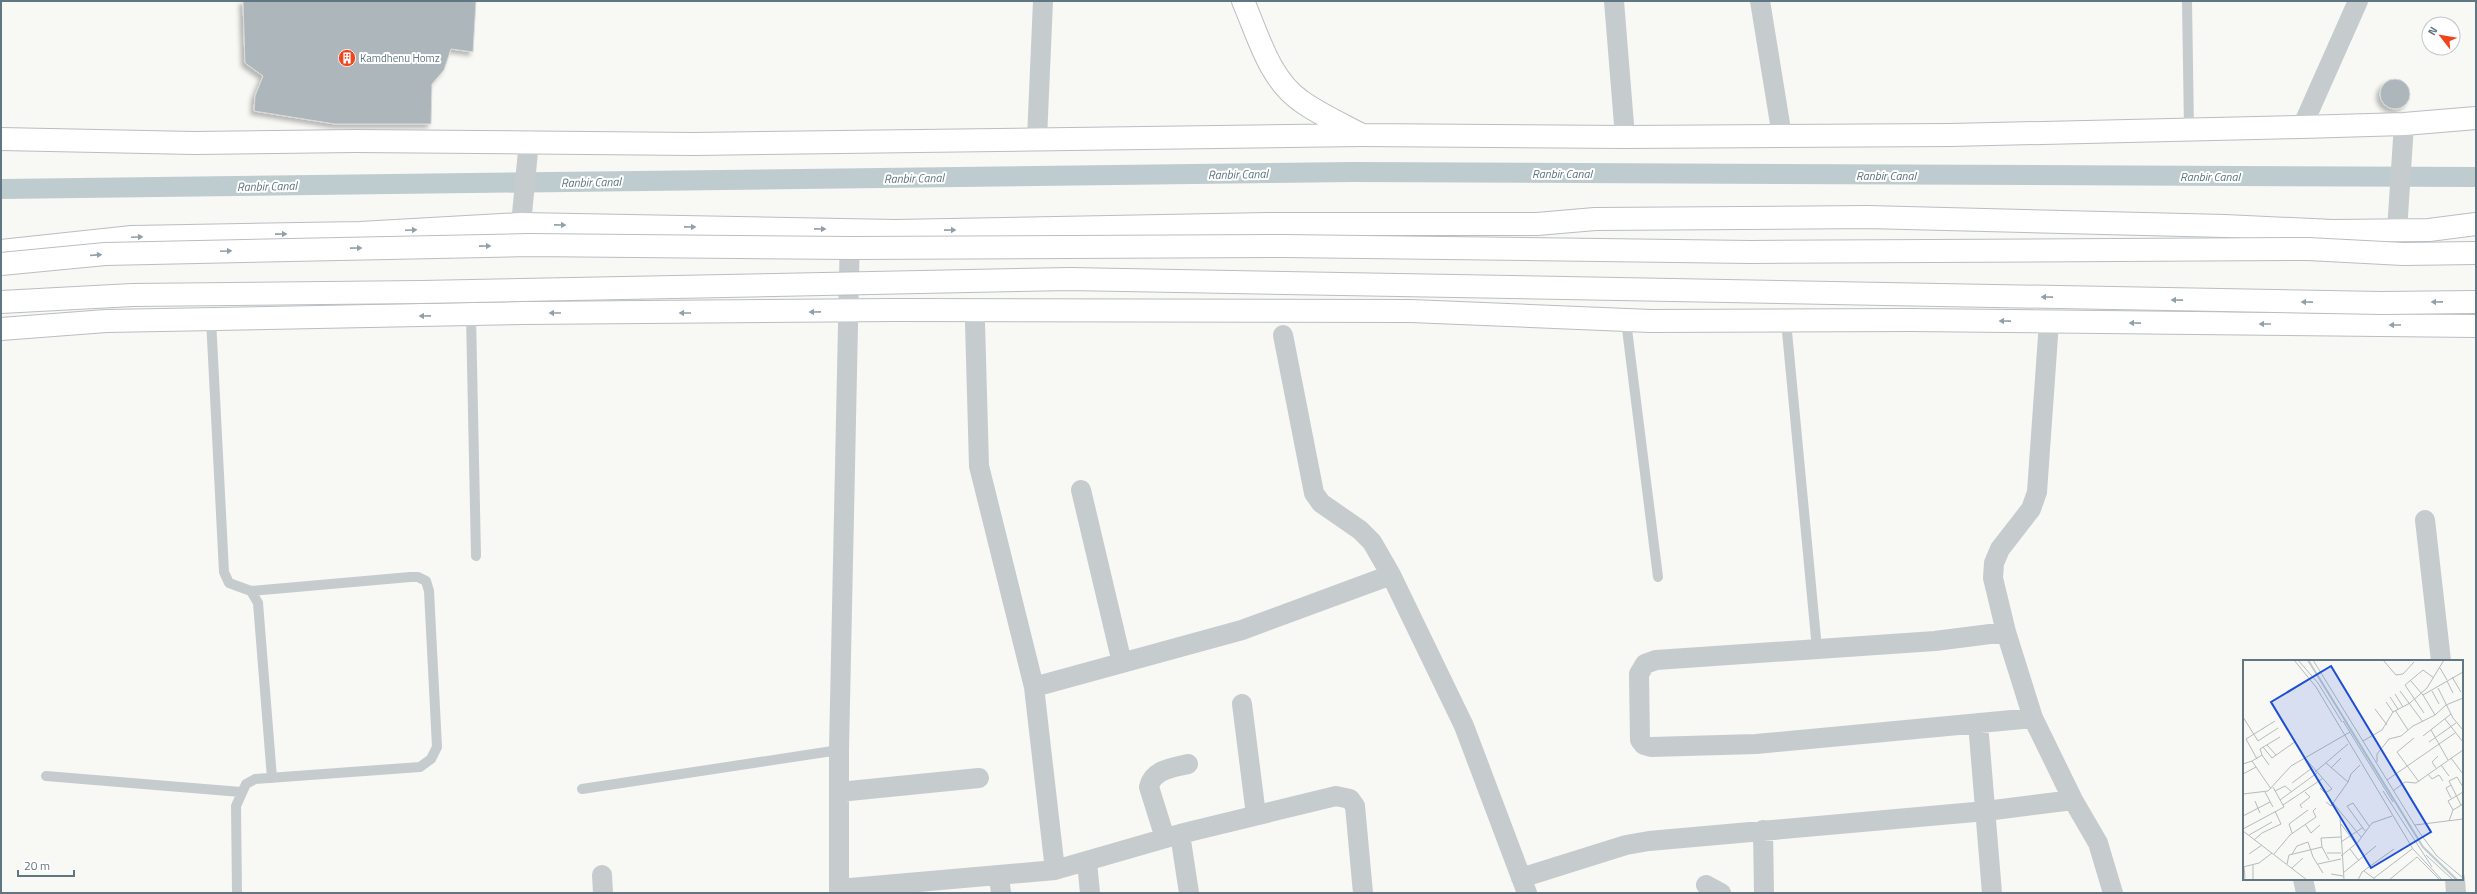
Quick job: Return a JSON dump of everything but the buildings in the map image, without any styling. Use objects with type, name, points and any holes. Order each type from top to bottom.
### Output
[{"type":"main road","points":[[1243,1],[1272,68],[1286,87],[1300,101],[1361,135]]},
{"type":"main road","points":[[1,139],[527,150],[694,144],[1361,135],[1625,137],[2189,130],[2404,124],[2476,118]]},
{"type":"main road","points":[[1,251],[132,237],[360,233],[522,217],[850,230],[1269,224],[1537,224],[1595,219],[1867,217],[2225,226],[2333,231],[2429,230],[2476,224]]},
{"type":"main road","points":[[1,264],[113,254],[529,245],[843,248],[1283,246],[1751,252],[2308,249],[2403,254],[2476,253]]},
{"type":"main road","points":[[1,302],[132,295],[421,292],[574,287],[1070,279],[2343,302],[2476,302]]},
{"type":"main road","points":[[1,329],[106,321],[847,311],[1411,311],[1626,320],[2476,326]]},
{"type":"street","points":[[1037,139],[1043,1]]},
{"type":"street","points":[[1614,1],[1625,137]]},
{"type":"street","points":[[1760,1],[1782,136]]},
{"type":"street","points":[[2302,127],[2358,1]]},
{"type":"street","points":[[2397,231],[2404,124]]},
{"type":"street","points":[[522,217],[527,150]]},
{"type":"street","points":[[850,230],[847,311],[839,750],[839,891],[1000,885],[1087,862],[1173,836],[1336,796],[1350,799],[1355,806],[1363,893]]},
{"type":"street","points":[[975,322],[979,466],[1034,687],[1055,870]]},
{"type":"street","points":[[2049,322],[2037,492],[2031,509],[2000,549],[1994,563],[1993,578],[2006,632],[2033,718],[2073,800],[2098,843],[2113,893]]},
{"type":"street","points":[[1284,335],[1314,492],[1321,503],[1360,530],[1372,542],[1391,575],[1464,726],[1524,885],[1603,852],[1626,845],[1763,830],[1986,812],[2073,800]]},
{"type":"street","points":[[1080,490],[1122,663]]},
{"type":"street","points":[[2425,520],[2441,660]]},
{"type":"street","points":[[1034,687],[1242,630],[1391,575]]},
{"type":"street","points":[[2006,632],[1935,641],[1656,660],[1645,664],[1639,674],[1640,740],[1644,745],[1651,747],[1756,744],[2033,718]]},
{"type":"street","points":[[1242,704],[1256,816]]},
{"type":"street","points":[[1978,723],[1992,893]]},
{"type":"street","points":[[1188,764],[1160,772],[1150,781],[1149,787],[1173,836],[1189,893]]},
{"type":"street","points":[[839,792],[979,778]]},
{"type":"street","points":[[1763,830],[1764,893]]},
{"type":"street","points":[[1087,862],[1090,893]]},
{"type":"street","points":[[2303,880],[2306,893]]},
{"type":"street","points":[[2455,880],[2456,893]]},
{"type":"lane","points":[[2187,1],[2189,130]]},
{"type":"lane","points":[[471,315],[476,556]]},
{"type":"lane","points":[[211,319],[225,578],[233,587],[251,591],[418,577],[426,581],[429,591],[437,739],[436,747],[431,759],[420,767],[256,779],[246,784],[241,792],[236,806],[237,893]]},
{"type":"lane","points":[[1626,320],[1658,577]]},
{"type":"lane","points":[[1786,321],[1817,649]]},
{"type":"lane","points":[[251,591],[258,603],[272,778]]},
{"type":"lane","points":[[582,789],[839,750]]},
{"type":"lane","points":[[46,776],[241,792]]},
{"type":"waterway","name":"Ranbir Canal","points":[[1,189],[1353,172],[2476,177]]},
{"type":"place","name":"Kamdhenu Homz","points":[[347,58]]}]
